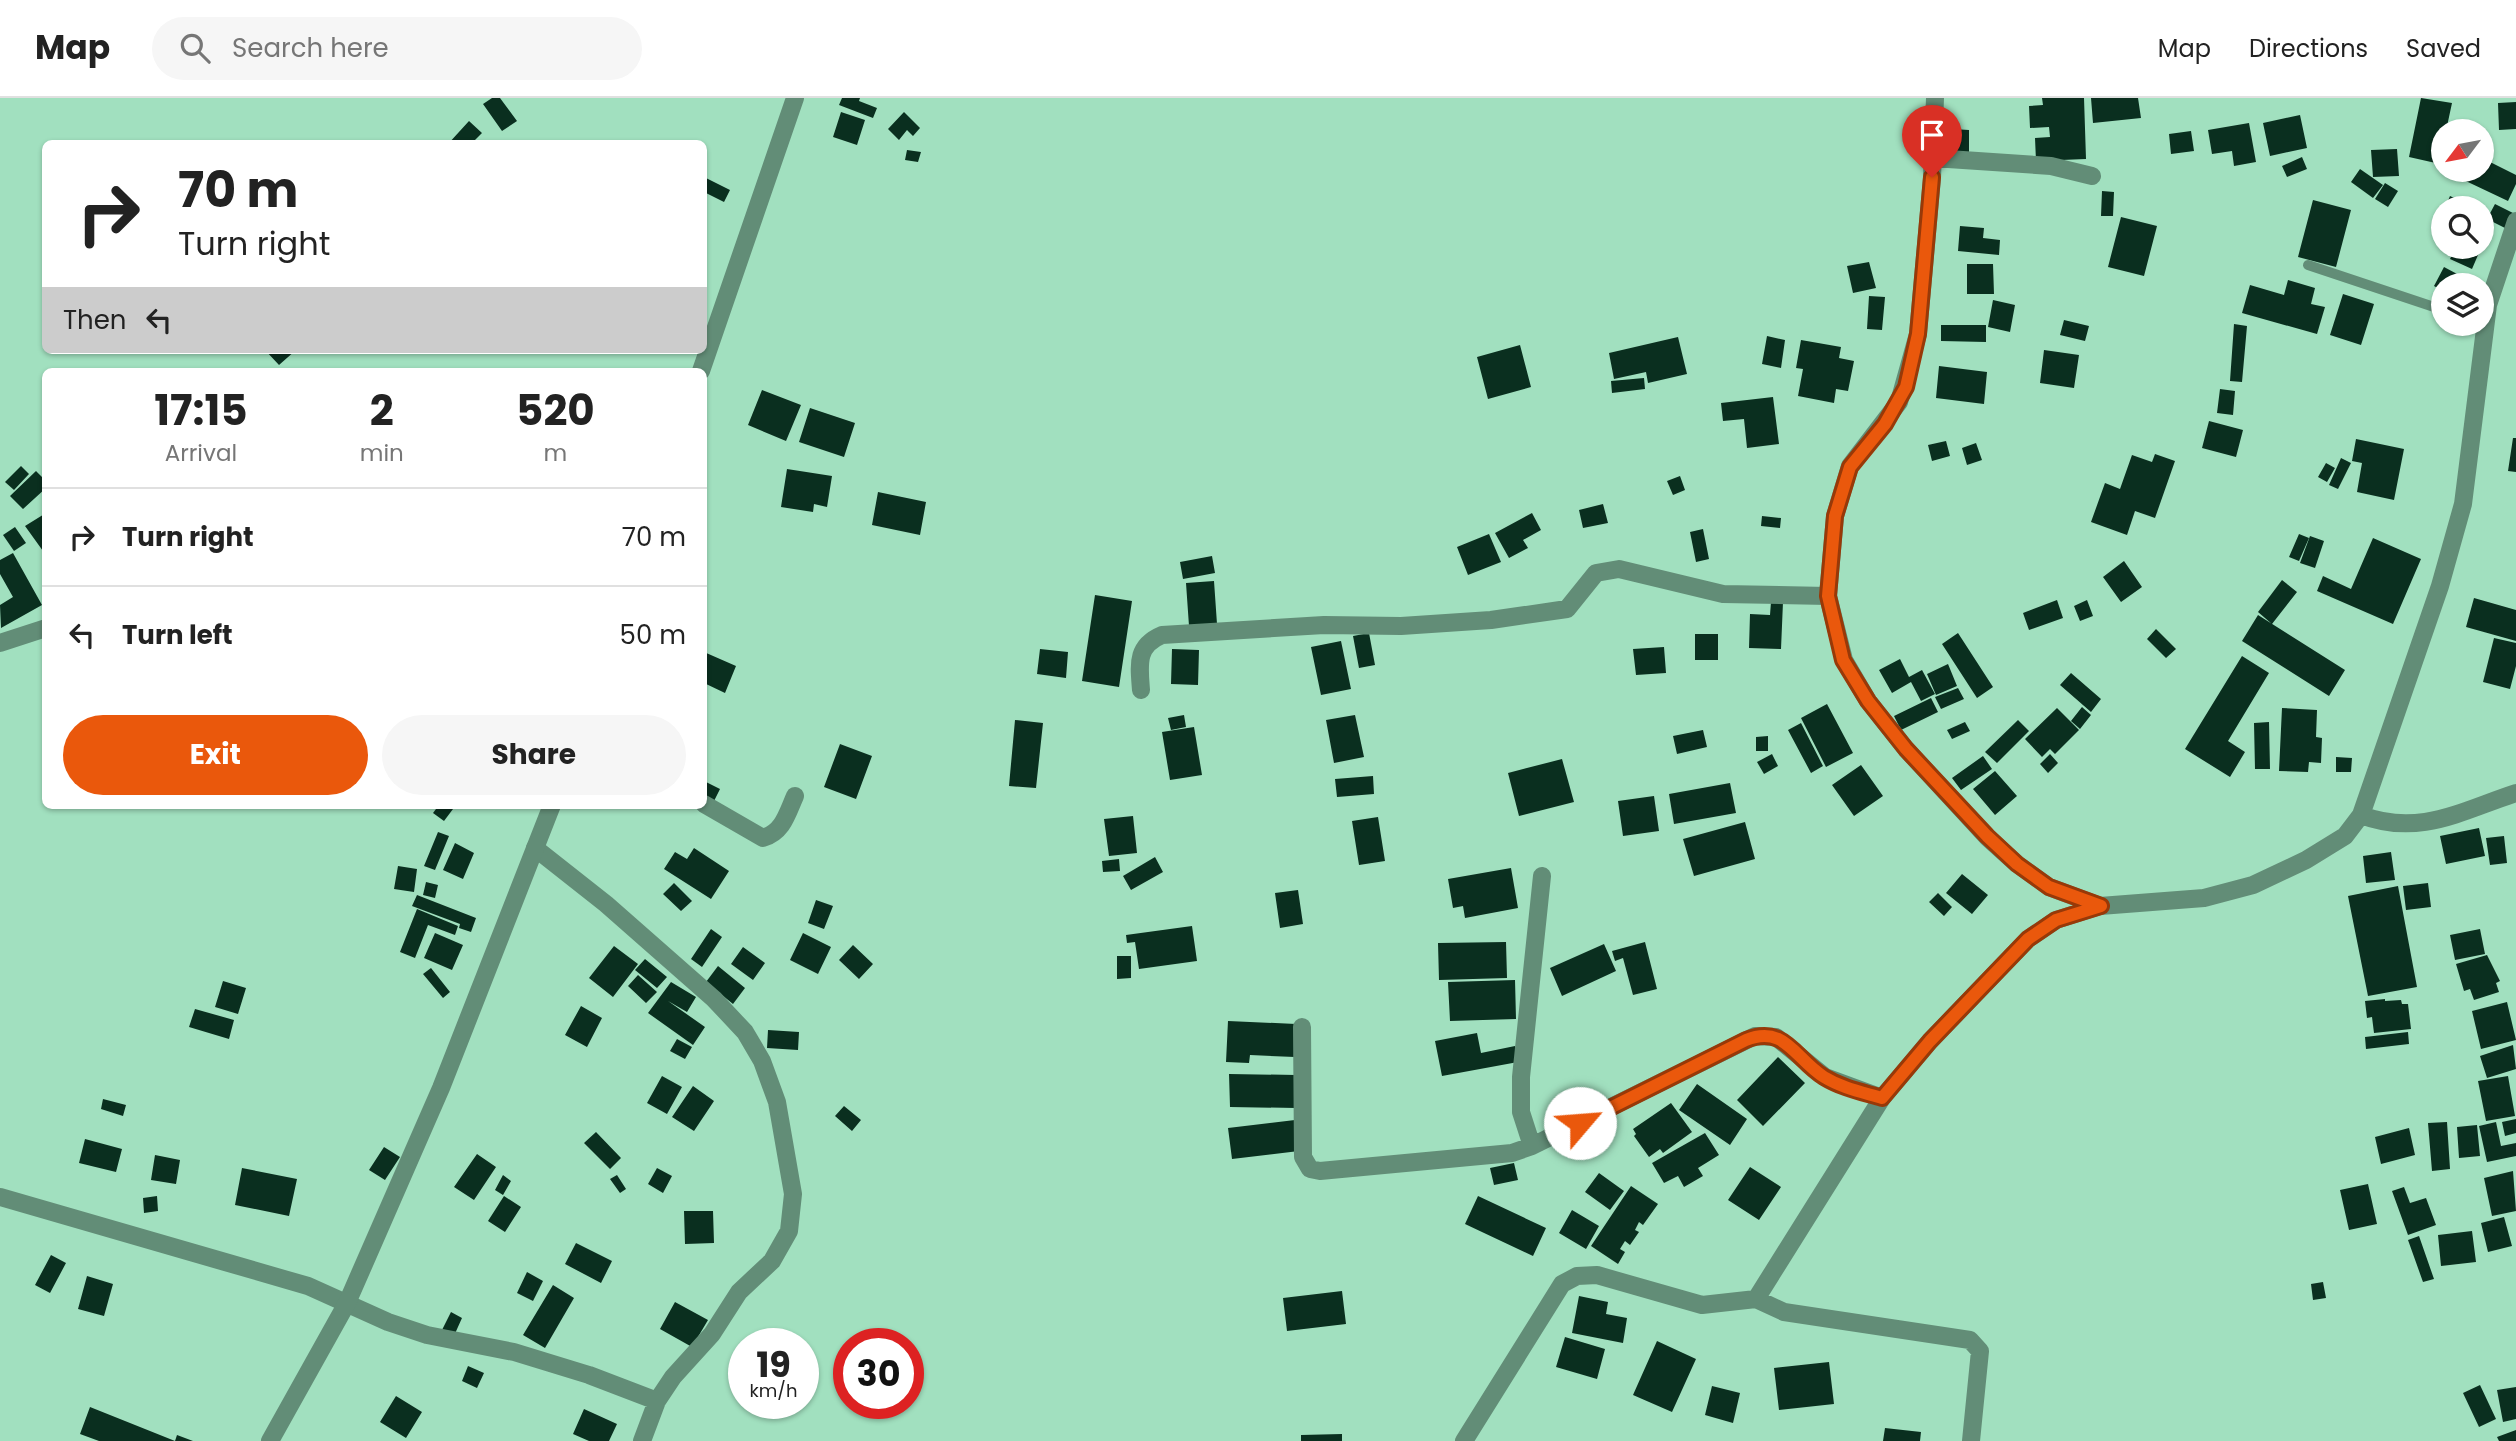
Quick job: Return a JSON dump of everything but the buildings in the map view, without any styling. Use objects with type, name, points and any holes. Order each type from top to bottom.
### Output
[{"type":"street","points":[[707,354],[795,98]]},
{"type":"street","points":[[1935,98],[1933,158],[1918,334],[1906,387],[1885,424],[1850,467],[1835,516],[1828,596],[1843,660],[1868,701],[1906,749],[1987,836],[2017,864],[2049,887],[2101,906]]},
{"type":"street","points":[[1933,158],[2003,160],[2051,166],[2092,176]]},
{"type":"street","points":[[2494,286],[2516,221]]},
{"type":"street","points":[[1756,1299],[1882,1098],[1930,1041],[2028,939],[2056,920],[2101,906],[2204,898],[2253,885],[2306,860],[2345,836],[2361,815],[2440,586],[2463,504],[2482,336]]},
{"type":"street","points":[[1141,690],[1141,651],[1149,641],[1162,635],[1199,635],[1324,625],[1402,626],[1491,620],[1567,609],[1597,573],[1619,569],[1723,594],[1828,596]]},
{"type":"street","points":[[0,643],[42,629]]},
{"type":"street","points":[[2361,815],[2383,823],[2421,824],[2516,793]]},
{"type":"street","points":[[707,806],[763,838],[773,835],[783,824],[795,796]]},
{"type":"street","points":[[270,1441],[347,1303],[441,1088],[550,809]]},
{"type":"street","points":[[535,849],[606,904],[714,999],[745,1032],[762,1061],[777,1102],[793,1194],[789,1231],[777,1256],[738,1292],[712,1334],[686,1362],[657,1401],[642,1441]]},
{"type":"street","points":[[1532,1146],[1521,1112],[1521,1077],[1542,876]]},
{"type":"street","points":[[1302,1027],[1303,1157],[1310,1169],[1320,1171],[1490,1157],[1532,1146],[1755,1036],[1776,1037],[1825,1077],[1882,1098]]},
{"type":"street","points":[[0,1197],[308,1286],[427,1335],[513,1353],[657,1401]]},
{"type":"street","points":[[1464,1441],[1562,1284],[1569,1279],[1597,1275],[1702,1305],[1756,1299],[1784,1312],[1970,1340],[1980,1351],[1971,1441]]},
{"type":"lane","points":[[2308,264],[2431,306]]},
{"type":"route","points":[[1580,1123],[1746,1040],[1768,1034],[1786,1043],[1811,1068],[1838,1085],[1882,1098],[1930,1041],[2028,939],[2056,920],[2101,906],[2049,887],[2017,864],[1987,836],[1906,749],[1868,701],[1843,660],[1828,596],[1835,516],[1850,467],[1885,424],[1906,387],[1918,334],[1932,177]]}]
